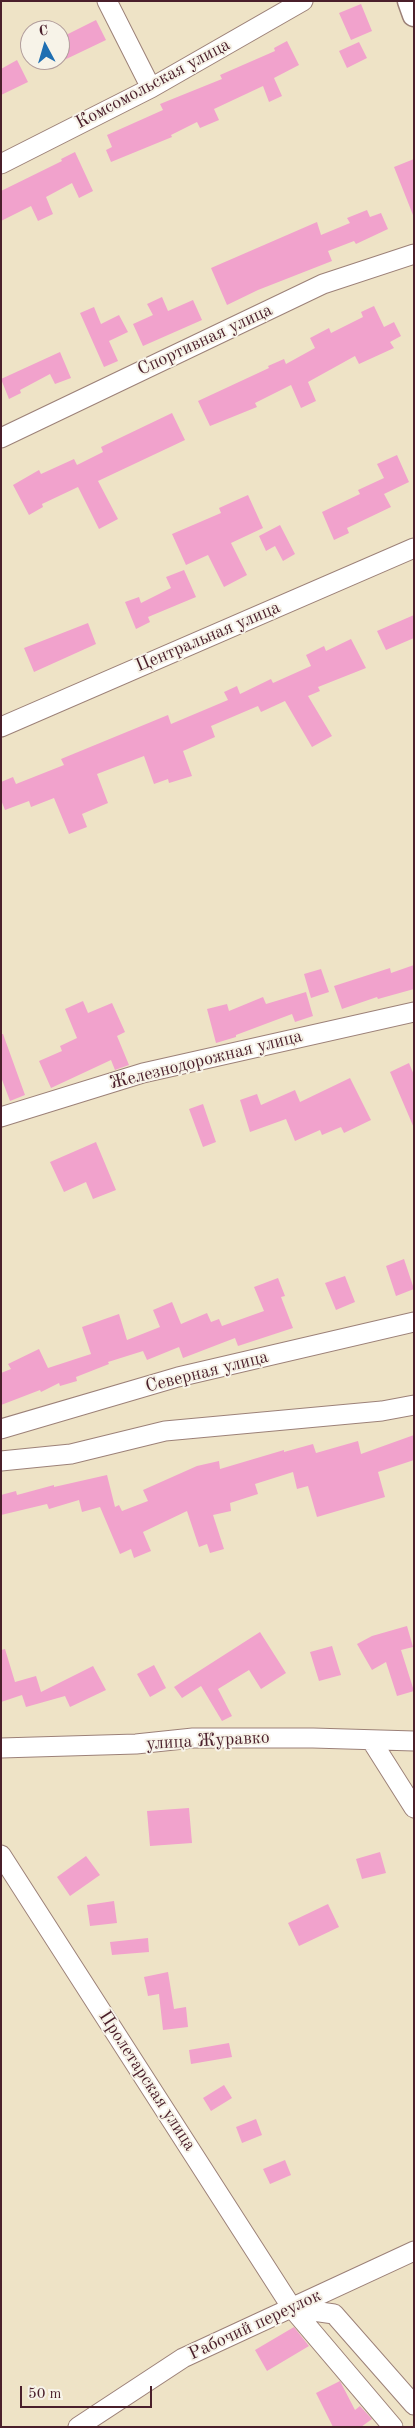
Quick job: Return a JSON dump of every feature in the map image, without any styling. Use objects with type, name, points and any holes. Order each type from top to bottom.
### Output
[{"type":"street","points":[[107,1],[151,88]]},
{"type":"street","name":"Комсомольская улица","points":[[1,164],[151,88],[303,1]]},
{"type":"street","points":[[409,1],[414,15]]},
{"type":"street","name":"Спортивная улица","points":[[1,438],[323,284],[414,254]]},
{"type":"street","name":"Центральная улица","points":[[1,727],[414,548]]},
{"type":"street","name":"Железнодорожная улица","points":[[1,1117],[143,1073],[414,1012]]},
{"type":"street","name":"Северная улица","points":[[1,1429],[178,1377],[414,1322]]},
{"type":"street","points":[[1,1461],[70,1454],[165,1431],[372,1412],[414,1405]]},
{"type":"street","name":"улица Журавко","points":[[1,1748],[136,1744],[193,1738],[414,1741]]},
{"type":"street","points":[[371,1740],[414,1808]]},
{"type":"street","name":"Пролетарская улица","points":[[1,1855],[292,2308],[393,2427]]},
{"type":"street","name":"Рабочий переулок","points":[[78,2427],[183,2358],[414,2251]]},
{"type":"street","points":[[292,2308],[334,2314],[414,2405]]},
{"type":"building","points":[[361,4],[372,31],[351,40],[339,13]]},
{"type":"building","points":[[96,20],[106,40],[70,57],[70,33]]},
{"type":"building","points":[[287,41],[299,65],[274,78],[282,96],[269,102],[263,86],[214,109],[219,120],[200,128],[197,122],[171,135],[172,137],[111,162],[106,150],[112,147],[107,135],[163,110],[160,104],[222,79],[220,75],[275,51],[274,48]]},
{"type":"building","points":[[359,42],[367,58],[347,68],[339,51]]},
{"type":"building","points":[[17,60],[20,70],[22,70],[28,82],[1,95],[1,69]]},
{"type":"building","points":[[75,152],[93,191],[79,198],[72,183],[46,197],[53,214],[38,221],[31,206],[1,221],[1,191],[62,161],[61,159]]},
{"type":"building","points":[[414,159],[414,215],[413,215],[394,167]]},
{"type":"building","points":[[367,210],[370,217],[381,213],[388,229],[356,244],[354,241],[328,251],[332,261],[258,290],[227,305],[211,268],[317,222],[321,235],[350,223],[347,218]]},
{"type":"building","points":[[162,297],[168,311],[193,300],[202,320],[143,346],[133,324],[153,315],[147,304]]},
{"type":"building","points":[[374,306],[384,327],[394,322],[401,336],[390,342],[394,348],[359,364],[355,356],[308,382],[316,401],[301,408],[291,385],[255,403],[257,407],[210,426],[198,401],[269,368],[268,366],[284,359],[286,364],[315,348],[310,338],[329,328],[331,333],[363,317],[361,312]]},
{"type":"building","points":[[94,307],[101,324],[119,315],[128,332],[109,341],[118,361],[104,367],[80,313]]},
{"type":"building","points":[[60,352],[71,378],[55,384],[50,374],[20,390],[21,393],[9,399],[1,379]]},
{"type":"building","points":[[172,413],[185,440],[98,481],[118,519],[99,529],[78,487],[42,504],[43,507],[29,515],[13,485],[39,470],[41,474],[74,459],[77,465],[103,452],[101,447]]},
{"type":"building","points":[[397,455],[409,482],[384,494],[391,507],[347,528],[349,533],[334,540],[322,512],[360,494],[358,490],[384,478],[377,464]]},
{"type":"building","points":[[248,495],[263,528],[231,543],[247,575],[224,587],[208,555],[186,565],[172,534],[221,513],[219,508]]},
{"type":"building","points":[[280,525],[295,554],[283,561],[275,546],[266,551],[259,536]]},
{"type":"building","points":[[184,570],[196,597],[148,617],[150,622],[136,629],[125,602],[139,597],[141,603],[171,588],[166,577]]},
{"type":"building","points":[[414,615],[414,638],[386,650],[377,631]]},
{"type":"building","points":[[88,623],[96,644],[34,672],[24,648]]},
{"type":"building","points":[[351,639],[366,668],[318,687],[320,691],[308,696],[332,736],[312,747],[285,701],[261,712],[258,706],[211,726],[215,737],[183,751],[192,776],[169,783],[168,779],[154,784],[144,756],[97,774],[108,803],[82,814],[87,827],[69,834],[54,798],[31,807],[29,801],[5,810],[1,800],[1,782],[13,777],[16,784],[64,765],[61,759],[168,715],[171,724],[228,700],[224,692],[237,686],[240,694],[271,679],[273,683],[311,666],[306,655],[324,646],[326,651]]},
{"type":"building","points":[[414,965],[414,989],[378,999],[377,997],[342,1009],[334,986],[390,968],[391,973]]},
{"type":"building","points":[[321,969],[329,992],[311,998],[304,974]]},
{"type":"building","points":[[306,992],[313,1016],[295,1022],[292,1014],[236,1035],[236,1037],[216,1043],[207,1009],[227,1004],[229,1011],[263,997],[266,1004]]},
{"type":"building","points":[[83,1001],[88,1013],[112,1003],[125,1032],[117,1036],[129,1065],[115,1070],[111,1060],[51,1088],[39,1061],[62,1051],[60,1046],[77,1038],[65,1009]]},
{"type":"building","points":[[1,1034],[3,1034],[25,1095],[10,1101],[1,1077]]},
{"type":"building","points":[[409,1063],[414,1075],[414,1128],[390,1072]]},
{"type":"building","points":[[350,1078],[371,1120],[344,1133],[341,1127],[322,1135],[320,1130],[295,1141],[286,1119],[250,1132],[240,1100],[257,1094],[261,1105],[295,1090],[300,1102]]},
{"type":"building","points":[[203,1104],[216,1142],[203,1147],[189,1109]]},
{"type":"building","points":[[96,1142],[116,1190],[93,1199],[86,1182],[64,1192],[50,1162]]},
{"type":"building","points":[[404,1259],[414,1289],[396,1296],[386,1266]]},
{"type":"building","points":[[345,1276],[355,1302],[336,1310],[325,1283]]},
{"type":"building","points":[[278,1278],[285,1296],[281,1297],[293,1328],[238,1346],[235,1338],[183,1358],[179,1347],[147,1360],[143,1351],[108,1362],[109,1364],[76,1377],[77,1381],[60,1386],[59,1383],[41,1392],[40,1390],[1,1405],[1,1373],[11,1369],[8,1364],[39,1349],[48,1368],[91,1354],[82,1327],[119,1314],[127,1340],[160,1327],[153,1310],[172,1302],[181,1324],[207,1313],[211,1322],[219,1319],[222,1326],[264,1311],[254,1287]]},
{"type":"building","points":[[414,1435],[414,1460],[378,1472],[385,1497],[317,1517],[308,1486],[297,1489],[293,1472],[255,1484],[258,1494],[230,1503],[231,1511],[213,1515],[224,1549],[210,1553],[207,1544],[199,1547],[187,1511],[143,1532],[151,1551],[134,1558],[131,1549],[120,1554],[100,1507],[82,1512],[79,1500],[49,1509],[47,1504],[1,1515],[1,1495],[16,1491],[17,1495],[54,1485],[54,1487],[107,1475],[115,1507],[119,1505],[122,1511],[148,1501],[143,1490],[197,1466],[219,1461],[220,1469],[284,1450],[284,1452],[313,1444],[316,1453],[358,1441],[361,1454]]},
{"type":"building","points":[[407,1626],[413,1647],[401,1650],[414,1691],[397,1696],[386,1662],[372,1670],[357,1644],[372,1636]]},
{"type":"building","points":[[260,1632],[286,1673],[261,1689],[249,1670],[218,1689],[232,1716],[222,1721],[201,1686],[182,1698],[174,1687]]},
{"type":"building","points":[[332,1646],[341,1675],[319,1681],[310,1652]]},
{"type":"building","points":[[5,1649],[15,1682],[36,1676],[41,1692],[93,1666],[106,1690],[70,1707],[65,1696],[26,1707],[22,1695],[1,1702],[1,1650]]},
{"type":"building","points":[[154,1665],[166,1688],[150,1697],[137,1674]]},
{"type":"building","points":[[189,1808],[192,1843],[150,1846],[147,1811]]},
{"type":"building","points":[[380,1852],[386,1873],[362,1879],[356,1859]]},
{"type":"building","points":[[86,1856],[100,1875],[70,1896],[57,1877]]},
{"type":"building","points":[[114,1901],[117,1923],[90,1926],[87,1905]]},
{"type":"building","points":[[328,1904],[339,1927],[299,1946],[288,1923]]},
{"type":"building","points":[[148,1938],[149,1952],[112,1955],[110,1942]]},
{"type":"building","points":[[168,1972],[174,2009],[186,2007],[188,2027],[163,2030],[159,1994],[148,1996],[144,1977]]},
{"type":"building","points":[[229,2043],[232,2057],[191,2064],[189,2050]]},
{"type":"building","points":[[224,2085],[232,2098],[211,2111],[203,2098]]},
{"type":"building","points":[[256,2119],[262,2135],[242,2143],[236,2127]]},
{"type":"building","points":[[285,2160],[291,2175],[270,2184],[263,2169]]},
{"type":"building","points":[[294,2327],[309,2346],[267,2371],[255,2350]]},
{"type":"building","points":[[340,2381],[355,2410],[360,2406],[372,2419],[361,2427],[333,2427],[316,2393]]}]
